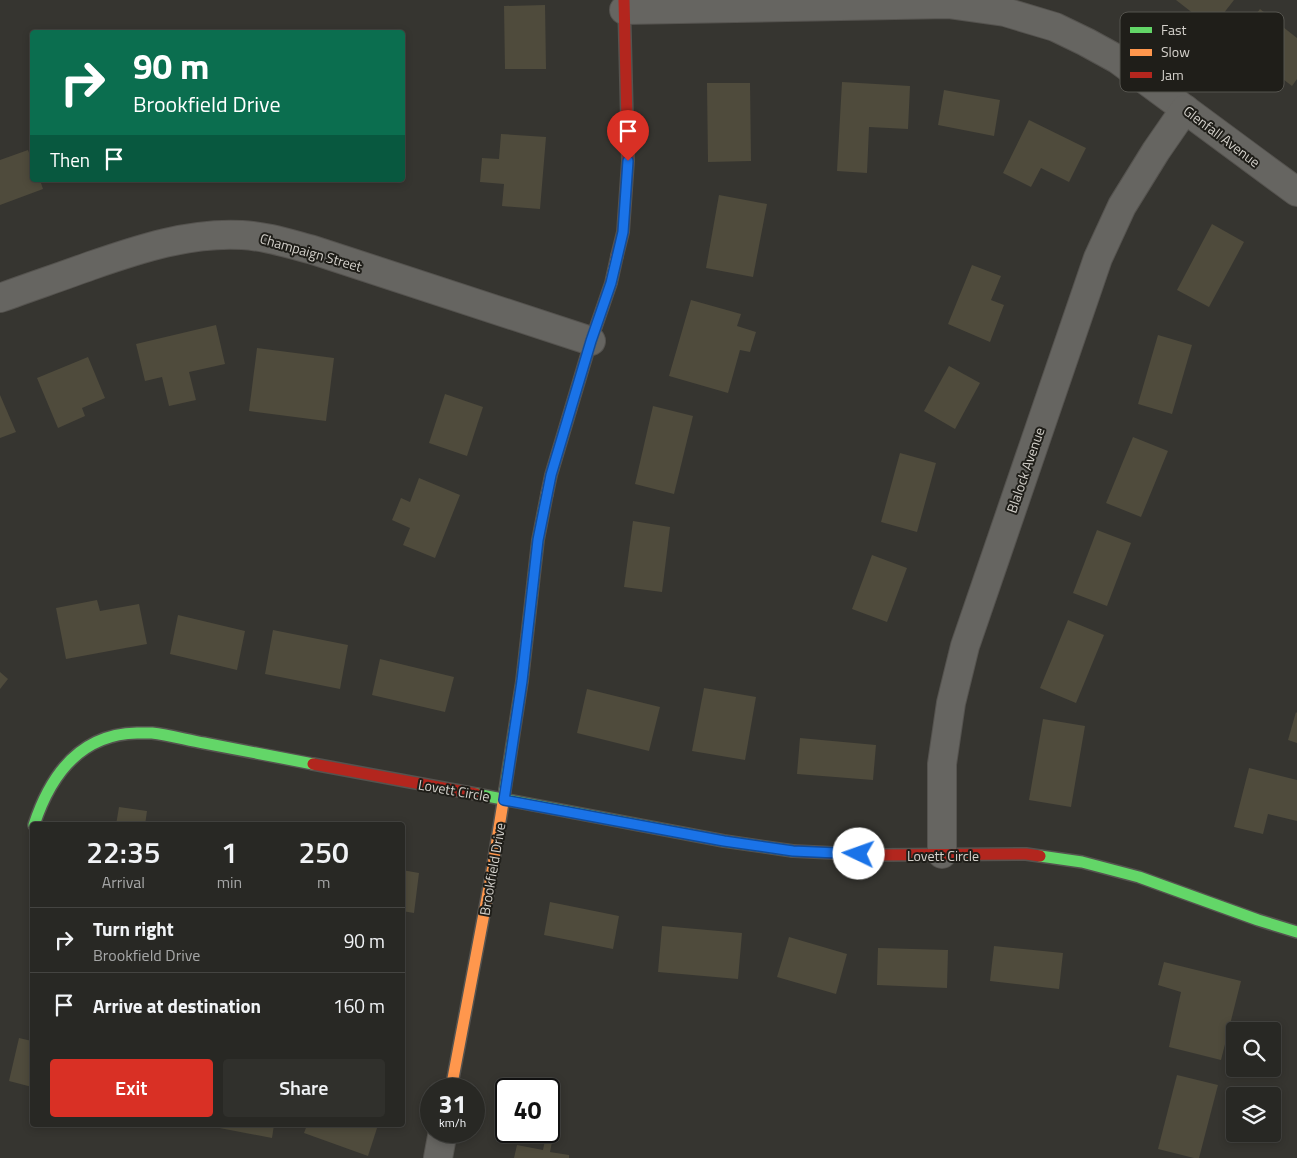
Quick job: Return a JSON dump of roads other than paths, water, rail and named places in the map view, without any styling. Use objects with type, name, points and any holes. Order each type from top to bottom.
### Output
[{"type":"street","name":"Glenfall Avenue","points":[[624,5],[948,4],[1005,12],[1055,27],[1120,62]]},
{"type":"street","name":"Brookfield Drive","points":[[453,1078],[504,800],[522,681],[538,540],[551,475],[591,341],[611,283],[623,232],[628,161],[624,5]]},
{"type":"street","name":"Glenfall Avenue","points":[[1162,92],[1297,192]]},
{"type":"street","name":"Blalock Avenue","points":[[942,854],[942,764],[951,703],[965,646],[1098,258],[1122,206],[1185,109]]},
{"type":"street","name":"Champaign Street","points":[[0,298],[129,253],[173,241],[209,235],[243,235],[266,238],[313,250],[591,341]]},
{"type":"street","name":"Lovett Circle","points":[[35,822],[40,806],[56,777],[67,764],[88,746],[122,734],[150,734],[724,841],[793,851],[875,855],[1026,854],[1082,862],[1139,877],[1297,932]]},
{"type":"street","points":[[438,1158],[441,1143]]}]
